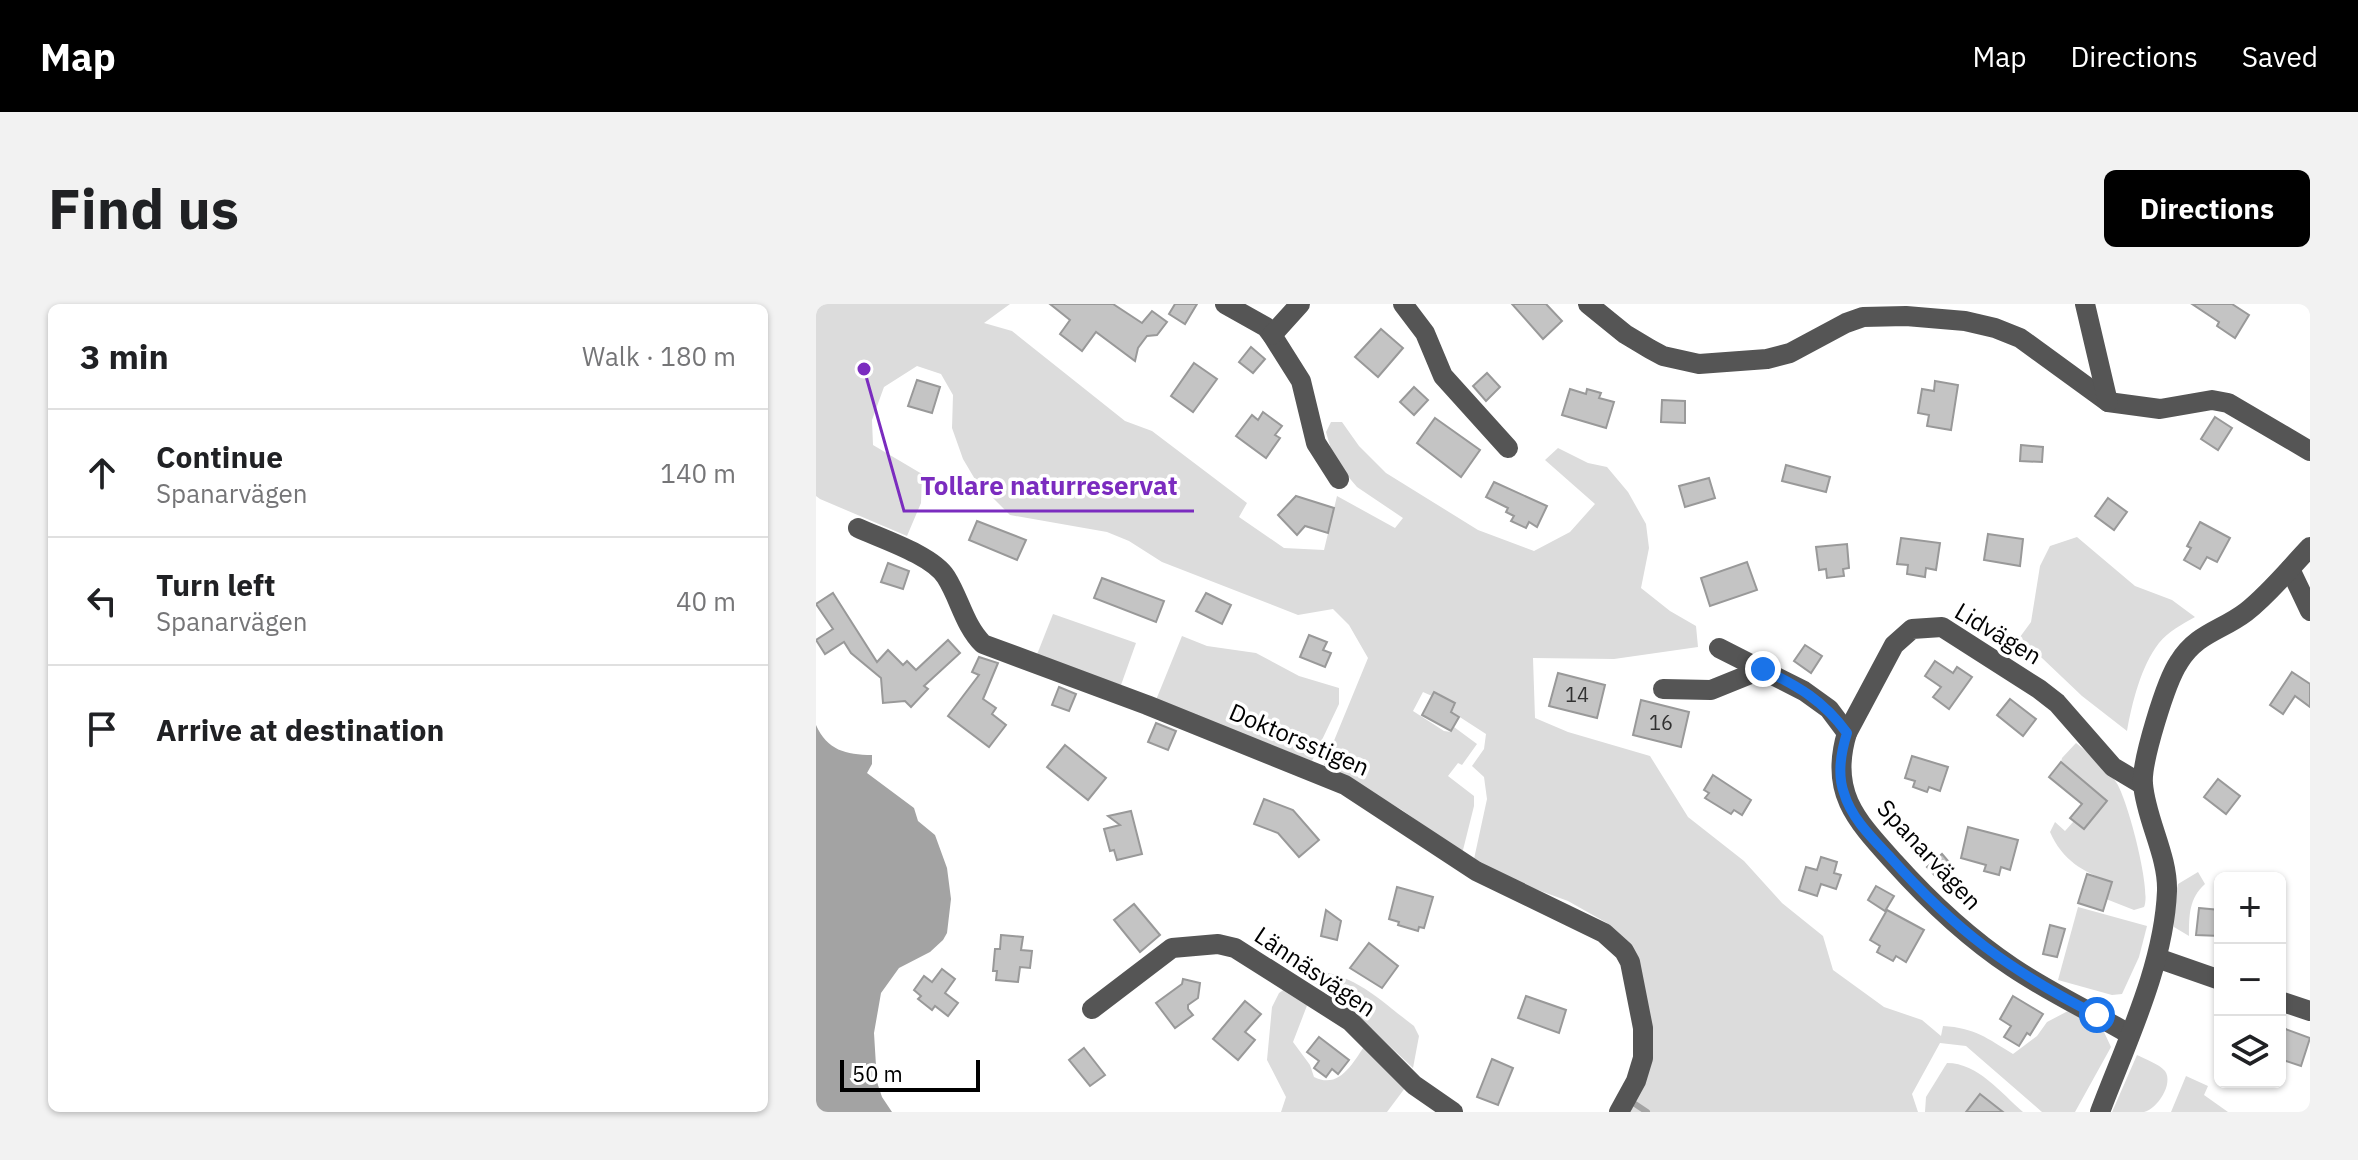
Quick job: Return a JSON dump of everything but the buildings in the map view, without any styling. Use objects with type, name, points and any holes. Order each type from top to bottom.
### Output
[{"type":"street","points":[[1225,304],[1266,327],[1272,335],[1301,381],[1316,443],[1339,479]]},
{"type":"street","points":[[1272,335],[1300,304]]},
{"type":"street","points":[[1403,304],[1425,333],[1443,376],[1508,448]]},
{"type":"street","points":[[1588,304],[1625,334],[1650,349],[1663,356],[1699,364],[1767,359],[1790,353],[1863,317],[1906,316],[1965,321],[2020,338],[2108,402],[2160,409],[2212,400],[2228,403],[2310,451]]},
{"type":"street","points":[[1835,304],[1846,323]]},
{"type":"street","points":[[2085,304],[2108,402]]},
{"type":"street","name":"Doktorsstigen","points":[[858,528],[938,567],[949,581],[974,635],[983,644],[1136,701],[1345,785],[1476,871],[1604,933],[1624,951],[1630,962],[1643,1028],[1643,1058],[1636,1081],[1619,1112]]},
{"type":"street","points":[[2100,1112],[2157,958],[2167,890],[2166,876],[2143,785],[2145,766],[2166,691],[2182,658],[2198,640],[2235,620],[2260,601],[2310,547]]},
{"type":"street","points":[[2290,569],[2310,611]]},
{"type":"street","name":"Lidvägen","points":[[1847,733],[1894,645],[1912,629],[1942,627],[2057,703],[2113,767],[2143,785]]},
{"type":"street","points":[[1719,648],[1804,691],[1829,709],[1847,733]]},
{"type":"street","points":[[1663,689],[1711,690],[1763,669]]},
{"type":"street","name":"Spanarvägen","points":[[1847,733],[1840,772],[1846,801],[1872,839],[1921,893],[1953,923],[2014,969],[2129,1034]]},
{"type":"street","name":"Lännäsvägen","points":[[1092,1009],[1172,948],[1218,944],[1235,948],[1350,1021],[1414,1085],[1453,1112]]},
{"type":"street","points":[[2157,958],[2214,978]]},
{"type":"street","points":[[2286,1003],[2310,1011]]},
{"type":"shaded area","points":[[816,304],[1010,304],[984,323],[1012,331],[1125,421],[1152,431],[1247,503],[1239,517],[1284,548],[1324,550],[1337,496],[1395,528],[1403,518],[1357,487],[1334,460],[1326,432],[1331,422],[1342,422],[1359,446],[1386,473],[1478,530],[1534,551],[1570,532],[1595,504],[1545,460],[1558,448],[1588,463],[1607,467],[1628,492],[1646,524],[1649,548],[1641,588],[1670,611],[1696,626],[1698,647],[1614,659],[1533,658],[1535,718],[1568,732],[1650,756],[1688,817],[1744,861],[1782,903],[1823,936],[1833,970],[1884,1007],[1922,1020],[1941,1036],[1943,1026],[1964,1029],[2013,1054],[2037,1036],[2047,1022],[2068,1011],[2104,1032],[2111,1047],[2075,1112],[2042,1112],[1966,1046],[1940,1043],[1912,1094],[1918,1112],[1625,1112],[1640,1086],[1632,949],[1607,923],[1568,901],[1527,886],[1474,859],[1487,799],[1484,777],[1472,766],[1484,749],[1486,734],[1452,712],[1456,703],[1434,691],[1432,696],[1423,692],[1413,711],[1444,731],[1451,732],[1454,727],[1477,744],[1462,765],[1458,763],[1448,776],[1474,796],[1463,850],[1458,850],[1402,810],[1324,765],[1368,658],[1349,625],[1333,609],[1298,615],[1162,562],[1129,541],[1107,532],[1010,515],[976,481],[963,459],[952,428],[953,395],[941,374],[917,366],[884,387],[872,420],[873,445],[922,474],[921,503],[907,536],[820,499],[816,496]]},
{"type":"shaded area","points":[[2077,537],[2135,586],[2172,600],[2195,617],[2167,635],[2153,652],[2138,685],[2127,731],[2082,696],[2020,637],[2031,622],[2040,566],[2050,546]]},
{"type":"shaded area","points":[[1053,614],[1136,643],[1121,685],[1036,657]]},
{"type":"shaded area","points":[[1182,636],[1207,646],[1256,653],[1299,676],[1339,688],[1339,704],[1312,761],[1156,700]]},
{"type":"shaded area","points":[[816,725],[826,740],[838,749],[872,755],[872,764],[867,773],[914,808],[918,821],[935,835],[947,868],[951,899],[947,933],[930,952],[899,968],[881,993],[874,1033],[877,1082],[892,1112],[816,1112]]},
{"type":"shaded area","points":[[2076,743],[2108,771],[2121,791],[2142,864],[2146,898],[2144,907],[2134,910],[2106,899],[2112,882],[2075,864],[2061,850],[2050,832],[2055,822],[2065,831],[2074,821],[2107,801],[2061,762]]},
{"type":"shaded area","points":[[2198,872],[2205,884],[2193,901],[2189,936],[2174,927],[2174,903],[2178,884]]},
{"type":"shaded area","points":[[2078,907],[2147,926],[2139,957],[2122,994],[2112,995],[2058,980]]},
{"type":"shaded area","points":[[1306,970],[1352,981],[1414,1026],[1419,1036],[1413,1068],[1344,1003],[1303,975]]},
{"type":"shaded area","points":[[1288,987],[1308,1003],[1293,1042],[1310,1065],[1314,1077],[1331,1080],[1338,1077],[1351,1066],[1366,1044],[1405,1088],[1387,1112],[1281,1112],[1286,1097],[1267,1060],[1272,1007],[1279,993]]},
{"type":"shaded area","points":[[2137,1055],[2165,1071],[2166,1089],[2149,1110],[2112,1112]]},
{"type":"shaded area","points":[[1947,1063],[1979,1073],[2023,1112],[2003,1112],[1980,1094],[1966,1112],[1925,1112],[1926,1097]]},
{"type":"shaded area","points":[[2186,1076],[2208,1086],[2204,1095],[2228,1112],[2171,1112]]},
{"type":"waterway","points":[[1635,1104],[1647,1112]]},
{"type":"place","name":"Tollare naturreservat","points":[[864,369]]},
{"type":"route","points":[[1763,669],[1804,691],[1829,709],[1847,733],[1840,772],[1846,801],[1872,839],[1921,893],[1953,923],[2014,969],[2097,1015]]}]
